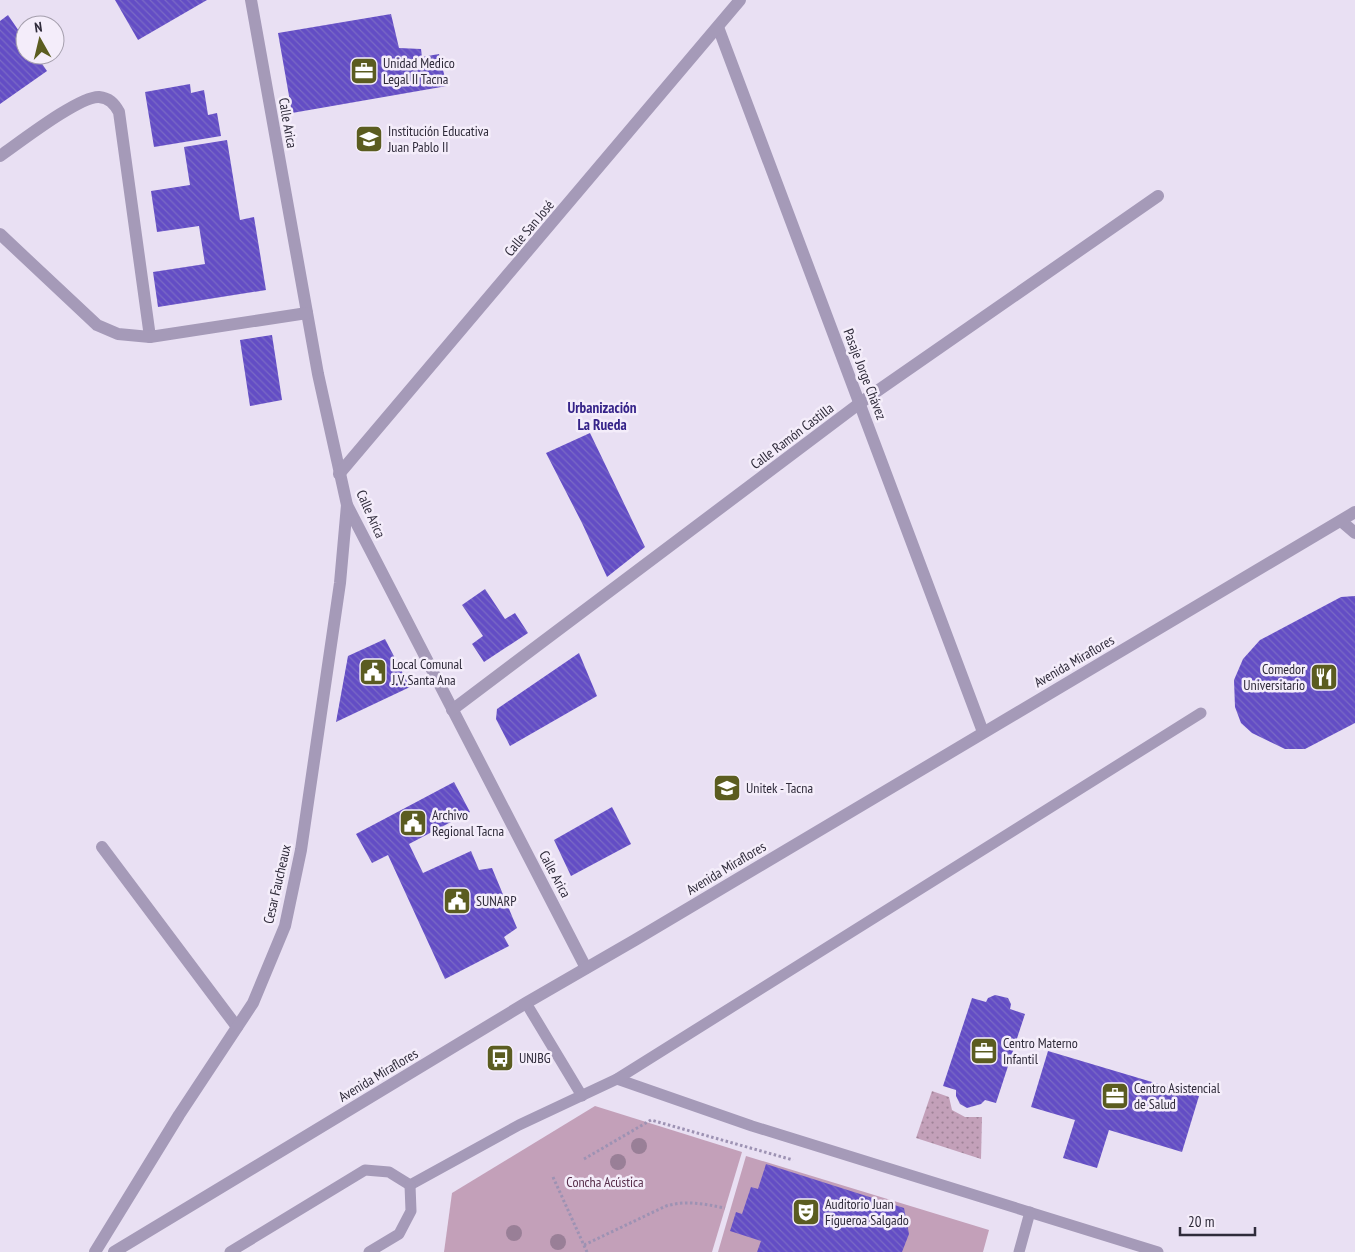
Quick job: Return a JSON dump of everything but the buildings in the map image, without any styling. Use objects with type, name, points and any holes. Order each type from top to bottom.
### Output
[{"type":"street","name":"Calle Arica","points":[[251,0],[306,313],[347,505],[586,968]]},
{"type":"street","name":"Calle San José","points":[[339,474],[740,0]]},
{"type":"street","name":"Pasaje Jorge Chávez","points":[[718,27],[983,732]]},
{"type":"street","points":[[0,156],[71,108],[88,99],[97,97],[107,98],[114,103],[119,112],[150,337]]},
{"type":"street","name":"Calle Ramón Castilla","points":[[452,710],[860,403],[1158,196]]},
{"type":"street","points":[[0,234],[97,325],[118,334],[150,337],[306,313]]},
{"type":"street","name":"Cesar Faucheaux","points":[[95,1252],[179,1115],[253,1004],[285,926],[302,840],[340,584],[347,505]]},
{"type":"street","name":"Avenida Miraflores","points":[[114,1252],[526,1003],[1355,512]]},
{"type":"street","points":[[1342,521],[1355,533]]},
{"type":"street","points":[[102,847],[237,1027]]},
{"type":"lane","points":[[410,1185],[519,1126],[618,1079],[1201,713]]},
{"type":"lane","points":[[526,1003],[582,1096]]},
{"type":"lane","points":[[618,1079],[752,1126],[1158,1252]]},
{"type":"lane","points":[[230,1252],[365,1170],[389,1172],[410,1185]]},
{"type":"lane","points":[[370,1252],[398,1234],[411,1211],[410,1185]]},
{"type":"lane","points":[[1019,1252],[1030,1212]]},
{"type":"path","points":[[584,1159],[651,1120],[801,1163]]},
{"type":"path","points":[[553,1177],[587,1252]]},
{"type":"path","points":[[584,1245],[678,1202],[695,1202],[726,1208]]},
{"type":"green space","points":[[932,1091],[949,1097],[952,1110],[965,1117],[982,1117],[981,1159],[916,1138]]},
{"type":"green space","name":"Concha Acústica","points":[[595,1106],[742,1152],[712,1252],[444,1252],[452,1193]]},
{"type":"green space","points":[[746,1156],[989,1230],[983,1252],[718,1252]]},
{"type":"place","name":"Unidad Medico Legal II Tacna","points":[[364,71]]},
{"type":"place","name":"Institución Educativa Juan Pablo II","points":[[369,139]]},
{"type":"place","name":"Local Comunal J.V. Santa Ana","points":[[373,672]]},
{"type":"place","name":"Comedor Universitario","points":[[1324,677]]},
{"type":"place","name":"Unitek - Tacna","points":[[727,788]]},
{"type":"place","name":"Archivo Regional Tacna","points":[[413,823]]},
{"type":"place","name":"SUNARP","points":[[457,901]]},
{"type":"place","name":"Centro Materno Infantil","points":[[984,1051]]},
{"type":"place","name":"UNJBG","points":[[500,1058]]},
{"type":"place","name":"Centro Asistencial de Salud","points":[[1115,1096]]},
{"type":"place","name":"Auditorio Juan Figueroa Salgado","points":[[806,1212]]},
{"type":"district","name":"Urbanización La Rueda","points":[[602,416]]}]
